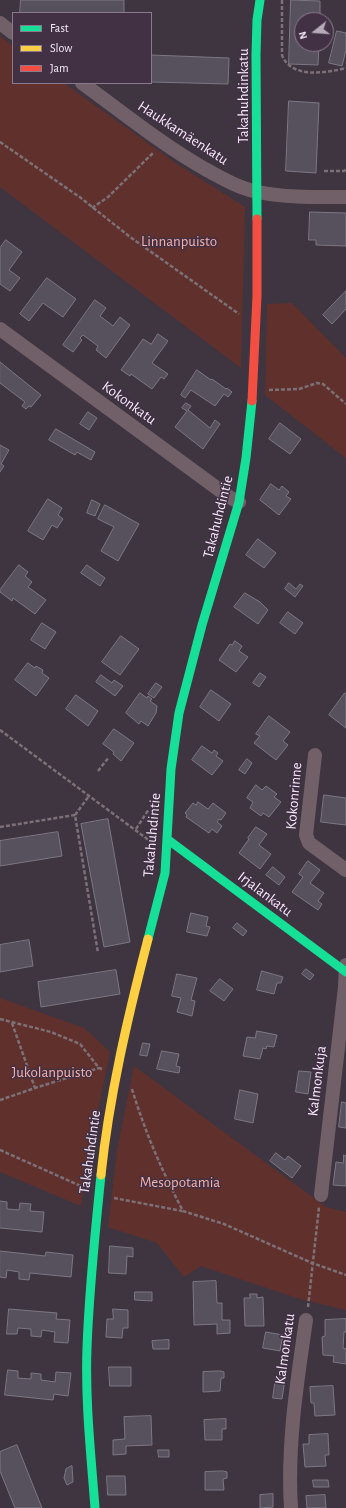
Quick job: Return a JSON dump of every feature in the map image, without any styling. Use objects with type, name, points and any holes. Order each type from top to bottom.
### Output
[{"type":"street","name":"Takahuhdinkatu","points":[[257,192],[256,55],[257,20],[260,0]]},
{"type":"street","points":[[0,23],[12,32]]},
{"type":"street","name":"Haukkamäenkatu","points":[[83,84],[164,143],[228,182],[257,192],[295,196],[346,197]]},
{"type":"street","name":"Takahuhdintie","points":[[95,1508],[87,1349],[88,1317],[98,1193],[117,1074],[146,947],[165,873],[171,769],[180,708],[200,632],[239,502],[246,458],[253,389],[256,326],[257,192]]},
{"type":"street","name":"Kokonkatu","points":[[0,329],[229,497],[239,502]]},
{"type":"street","name":"Kokonrinne","points":[[315,755],[306,835],[309,843],[346,870]]},
{"type":"street","name":"Irjalankatu","points":[[167,838],[346,972]]},
{"type":"street","points":[[346,965],[346,972]]},
{"type":"street","name":"Kalmonkuja","points":[[321,1195],[346,972]]},
{"type":"street","name":"Kalmonkatu","points":[[290,1508],[292,1432],[306,1320]]},
{"type":"path","points":[[282,0],[282,55],[285,62],[292,67],[313,73],[329,72],[346,68]]},
{"type":"path","points":[[0,142],[27,159],[130,237],[256,326]]},
{"type":"path","points":[[92,208],[108,197],[164,143]]},
{"type":"path","points":[[324,171],[344,171],[346,169]]},
{"type":"path","points":[[253,389],[292,390],[317,383],[323,384],[346,404]]},
{"type":"path","points":[[98,771],[108,757]]},
{"type":"path","points":[[0,827],[75,815],[89,796]]},
{"type":"path","points":[[136,829],[149,809]]},
{"type":"path","points":[[75,815],[98,953]]},
{"type":"path","points":[[0,1019],[51,1032],[80,1044],[99,1068],[117,1074],[130,1082],[143,1125],[166,1180],[183,1211],[224,1224],[312,1263],[346,1275]]},
{"type":"path","points":[[12,1022],[35,1088]]},
{"type":"path","points":[[0,1100],[99,1068]]},
{"type":"path","name":"Kalmonkatu","points":[[306,1320],[321,1195]]},
{"type":"green space","name":"Linnanpuisto","points":[[0,36],[12,45],[12,84],[65,84],[177,164],[245,207],[241,368],[0,187]]},
{"type":"green space","points":[[292,303],[346,358],[346,458],[265,395],[267,304]]},
{"type":"green space","name":"Jukolanpuisto","points":[[0,998],[84,1028],[110,1052],[88,1159],[81,1206],[0,1172]]},
{"type":"green space","name":"Mesopotamia","points":[[134,1066],[326,1207],[346,1212],[346,1310],[300,1299],[201,1266],[184,1277],[157,1243],[108,1227],[117,1150]]},
{"type":"building","points":[[21,0],[124,0],[124,12],[20,12]]},
{"type":"building","points":[[291,0],[320,1],[320,12],[294,12],[294,52],[319,52],[318,65],[289,64]]},
{"type":"building","points":[[337,31],[346,33],[346,50],[342,66],[329,63],[332,52],[334,52],[334,43]]},
{"type":"building","points":[[152,55],[229,58],[228,84],[152,82]]},
{"type":"building","points":[[289,101],[319,103],[316,173],[286,171]]},
{"type":"building","points":[[310,212],[346,213],[346,246],[316,245],[316,240],[309,240]]},
{"type":"building","points":[[6,240],[22,252],[9,270],[20,278],[10,291],[0,284],[0,248]]},
{"type":"building","points":[[47,278],[76,299],[63,317],[43,303],[29,321],[20,314]]},
{"type":"building","points":[[346,291],[346,309],[332,324],[323,315]]},
{"type":"building","points":[[95,300],[106,308],[100,316],[113,326],[120,317],[130,325],[106,358],[96,350],[98,346],[83,335],[80,338],[82,340],[73,352],[63,345]]},
{"type":"building","points":[[158,334],[168,341],[152,363],[168,374],[164,379],[161,377],[152,389],[131,374],[130,376],[121,370],[143,339],[151,344]]},
{"type":"building","points":[[0,362],[41,395],[31,407],[29,406],[26,409],[22,406],[25,402],[0,383]]},
{"type":"building","points":[[197,370],[232,392],[228,397],[224,394],[215,406],[191,390],[185,398],[181,395]]},
{"type":"building","points":[[186,403],[191,406],[188,410],[210,428],[215,420],[220,424],[203,449],[175,427],[187,411],[182,408]]},
{"type":"building","points":[[88,412],[97,418],[89,430],[80,424]]},
{"type":"building","points":[[280,423],[301,439],[290,454],[269,439]]},
{"type":"building","points":[[56,429],[95,452],[91,460],[77,452],[75,455],[49,440]]},
{"type":"building","points":[[0,445],[9,450],[1,464],[4,466],[0,472]]},
{"type":"building","points":[[271,484],[279,490],[282,486],[289,492],[286,496],[291,499],[279,515],[260,500]]},
{"type":"building","points":[[48,499],[62,508],[58,515],[63,519],[57,528],[52,525],[43,540],[28,531]]},
{"type":"building","points":[[92,500],[100,504],[95,516],[87,513]]},
{"type":"building","points":[[105,505],[139,524],[118,561],[101,551],[114,527],[98,519]]},
{"type":"building","points":[[258,539],[276,553],[264,568],[246,555]]},
{"type":"building","points":[[19,565],[28,572],[25,576],[32,582],[28,587],[46,600],[35,614],[13,598],[12,601],[0,592]]},
{"type":"building","points":[[87,565],[105,578],[100,586],[81,573]]},
{"type":"building","points":[[289,583],[296,589],[300,584],[303,586],[295,597],[285,589]]},
{"type":"building","points":[[245,593],[260,602],[268,610],[258,624],[234,607]]},
{"type":"building","points":[[288,612],[303,623],[295,634],[280,623]]},
{"type":"building","points":[[42,623],[56,632],[45,649],[31,640]]},
{"type":"building","points":[[121,636],[139,649],[120,675],[102,662]]},
{"type":"building","points":[[235,641],[242,646],[239,651],[248,657],[236,672],[219,660],[230,644],[232,645]]},
{"type":"building","points":[[28,663],[35,668],[36,666],[43,670],[42,673],[49,678],[36,696],[15,680]]},
{"type":"building","points":[[260,673],[266,677],[259,687],[253,683]]},
{"type":"building","points":[[101,675],[112,683],[114,680],[123,686],[115,696],[96,682]]},
{"type":"building","points":[[156,683],[162,687],[154,698],[148,694]]},
{"type":"building","points":[[211,690],[231,704],[219,721],[200,707]]},
{"type":"building","points":[[140,693],[147,698],[148,696],[152,699],[150,701],[157,706],[156,713],[148,726],[141,721],[139,724],[126,713]]},
{"type":"building","points":[[345,693],[346,694],[346,728],[329,715]]},
{"type":"building","points":[[76,695],[98,711],[88,726],[66,709]]},
{"type":"building","points":[[269,716],[290,732],[283,741],[288,745],[276,760],[254,743],[260,736],[256,734]]},
{"type":"building","points":[[114,729],[134,743],[121,761],[113,754],[114,752],[103,744]]},
{"type":"building","points":[[202,746],[212,753],[214,750],[218,753],[216,756],[223,761],[212,775],[192,760]]},
{"type":"building","points":[[247,759],[252,763],[245,774],[239,770]]},
{"type":"building","points":[[256,785],[262,790],[266,786],[277,794],[274,797],[281,802],[269,817],[263,813],[261,816],[250,808],[253,802],[247,798]]},
{"type":"building","points":[[324,795],[346,798],[346,825],[321,822]]},
{"type":"building","points":[[198,802],[208,809],[213,803],[226,813],[221,820],[219,819],[217,822],[222,826],[217,833],[212,829],[209,833],[186,817],[187,815],[185,813],[193,803],[196,805]]},
{"type":"building","points":[[108,819],[130,942],[104,947],[81,824]]},
{"type":"building","points":[[256,827],[267,834],[259,845],[271,854],[260,869],[239,853]]},
{"type":"building","points":[[58,832],[62,856],[0,866],[0,841]]},
{"type":"building","points":[[308,861],[320,870],[310,883],[324,893],[318,901],[322,904],[318,910],[292,892],[303,877],[299,874]]},
{"type":"building","points":[[273,867],[285,877],[279,885],[266,875]]},
{"type":"building","points":[[191,913],[208,917],[206,926],[210,927],[207,936],[187,932]]},
{"type":"building","points":[[237,923],[247,931],[243,936],[233,928]]},
{"type":"building","points":[[29,940],[33,966],[0,972],[0,945]]},
{"type":"building","points":[[306,969],[314,975],[310,980],[302,974]]},
{"type":"building","points":[[116,970],[120,994],[41,1007],[38,982]]},
{"type":"building","points":[[262,971],[283,977],[281,983],[277,983],[274,994],[257,990]]},
{"type":"building","points":[[177,974],[197,978],[191,1000],[195,1001],[192,1016],[177,1012],[181,998],[172,996]]},
{"type":"building","points":[[220,979],[233,989],[224,1001],[210,991]]},
{"type":"building","points":[[257,1031],[277,1035],[274,1047],[267,1046],[266,1049],[263,1048],[260,1059],[243,1056],[247,1037],[255,1038]]},
{"type":"building","points":[[143,1043],[150,1044],[147,1056],[140,1055]]},
{"type":"building","points":[[162,1051],[179,1054],[176,1066],[180,1067],[179,1073],[157,1069]]},
{"type":"building","points":[[299,1071],[311,1072],[308,1094],[296,1092]]},
{"type":"building","points":[[240,1090],[258,1094],[253,1123],[235,1119]]},
{"type":"building","points":[[342,1102],[346,1103],[346,1128],[339,1127]]},
{"type":"building","points":[[276,1153],[285,1160],[288,1156],[301,1166],[292,1178],[270,1161]]},
{"type":"building","points":[[344,1155],[346,1156],[346,1186],[333,1185],[336,1162],[343,1163]]},
{"type":"building","points":[[0,1201],[7,1202],[7,1209],[19,1210],[20,1203],[31,1204],[30,1211],[44,1212],[42,1232],[0,1228]]},
{"type":"building","points":[[110,1246],[133,1248],[133,1257],[127,1256],[126,1274],[109,1273]]},
{"type":"building","points":[[0,1251],[45,1256],[46,1252],[73,1255],[71,1277],[30,1273],[29,1280],[19,1279],[19,1272],[7,1270],[6,1278],[0,1277]]},
{"type":"building","points":[[216,1281],[217,1303],[222,1303],[222,1320],[230,1320],[230,1333],[217,1334],[217,1324],[194,1325],[193,1282]]},
{"type":"building","points":[[135,1292],[152,1292],[152,1301],[135,1300]]},
{"type":"building","points":[[250,1294],[257,1294],[257,1298],[263,1297],[264,1326],[245,1326],[244,1298],[250,1298]]},
{"type":"building","points":[[9,1309],[57,1313],[56,1319],[70,1320],[68,1343],[54,1342],[55,1332],[42,1330],[41,1337],[31,1336],[31,1329],[18,1328],[17,1334],[7,1334]]},
{"type":"building","points":[[113,1309],[128,1310],[128,1328],[123,1328],[122,1338],[106,1337],[107,1319],[113,1319]]},
{"type":"building","points":[[346,1319],[346,1332],[344,1332],[343,1348],[346,1349],[346,1364],[333,1362],[334,1356],[323,1355],[322,1337],[325,1336],[325,1320]]},
{"type":"building","points":[[266,1332],[283,1335],[280,1351],[263,1348]]},
{"type":"building","points":[[169,1340],[169,1349],[153,1349],[152,1341]]},
{"type":"building","points":[[109,1367],[131,1367],[131,1386],[110,1386]]},
{"type":"building","points":[[8,1370],[18,1371],[18,1378],[31,1379],[31,1373],[41,1374],[41,1380],[55,1382],[56,1372],[71,1373],[68,1396],[54,1394],[53,1400],[5,1395]]},
{"type":"building","points":[[203,1372],[224,1372],[224,1378],[221,1378],[220,1391],[203,1392]]},
{"type":"building","points":[[276,1377],[285,1379],[282,1399],[273,1398]]},
{"type":"building","points":[[333,1386],[335,1415],[315,1416],[314,1403],[311,1403],[310,1387]]},
{"type":"building","points":[[151,1416],[152,1445],[126,1446],[126,1454],[113,1455],[113,1440],[125,1439],[124,1417]]},
{"type":"building","points":[[226,1419],[226,1429],[222,1429],[222,1440],[205,1440],[204,1420]]},
{"type":"building","points":[[328,1434],[329,1455],[325,1455],[326,1466],[305,1467],[303,1444],[309,1444],[309,1435]]},
{"type":"building","points":[[17,1445],[42,1508],[15,1508],[0,1471],[0,1452]]},
{"type":"building","points":[[158,1450],[169,1450],[169,1457],[159,1457]]},
{"type":"building","points":[[72,1466],[73,1482],[67,1485],[64,1478],[66,1469]]},
{"type":"building","points":[[205,1472],[227,1472],[227,1478],[223,1479],[224,1490],[205,1490]]},
{"type":"building","points":[[107,1476],[125,1476],[126,1495],[108,1495]]},
{"type":"building","points":[[313,1480],[328,1480],[329,1487],[314,1487]]},
{"type":"building","points":[[273,1494],[273,1507],[260,1508],[260,1495]]},
{"type":"building","points":[[325,1495],[326,1508],[307,1508],[306,1496]]},
{"type":"traffic: fast","points":[[257,219],[256,55],[257,20],[260,0]]},
{"type":"traffic: fast","points":[[148,939],[165,873],[171,769],[179,713],[202,625],[239,502],[246,458],[252,401]]},
{"type":"traffic: fast","points":[[167,839],[346,972]]},
{"type":"traffic: fast","points":[[95,1508],[89,1428],[87,1368],[88,1326],[94,1240],[101,1175]]},
{"type":"traffic: slow","points":[[101,1175],[104,1146],[114,1086],[133,997],[148,939]]},
{"type":"traffic: jam","points":[[252,401],[257,296],[257,219]]}]
